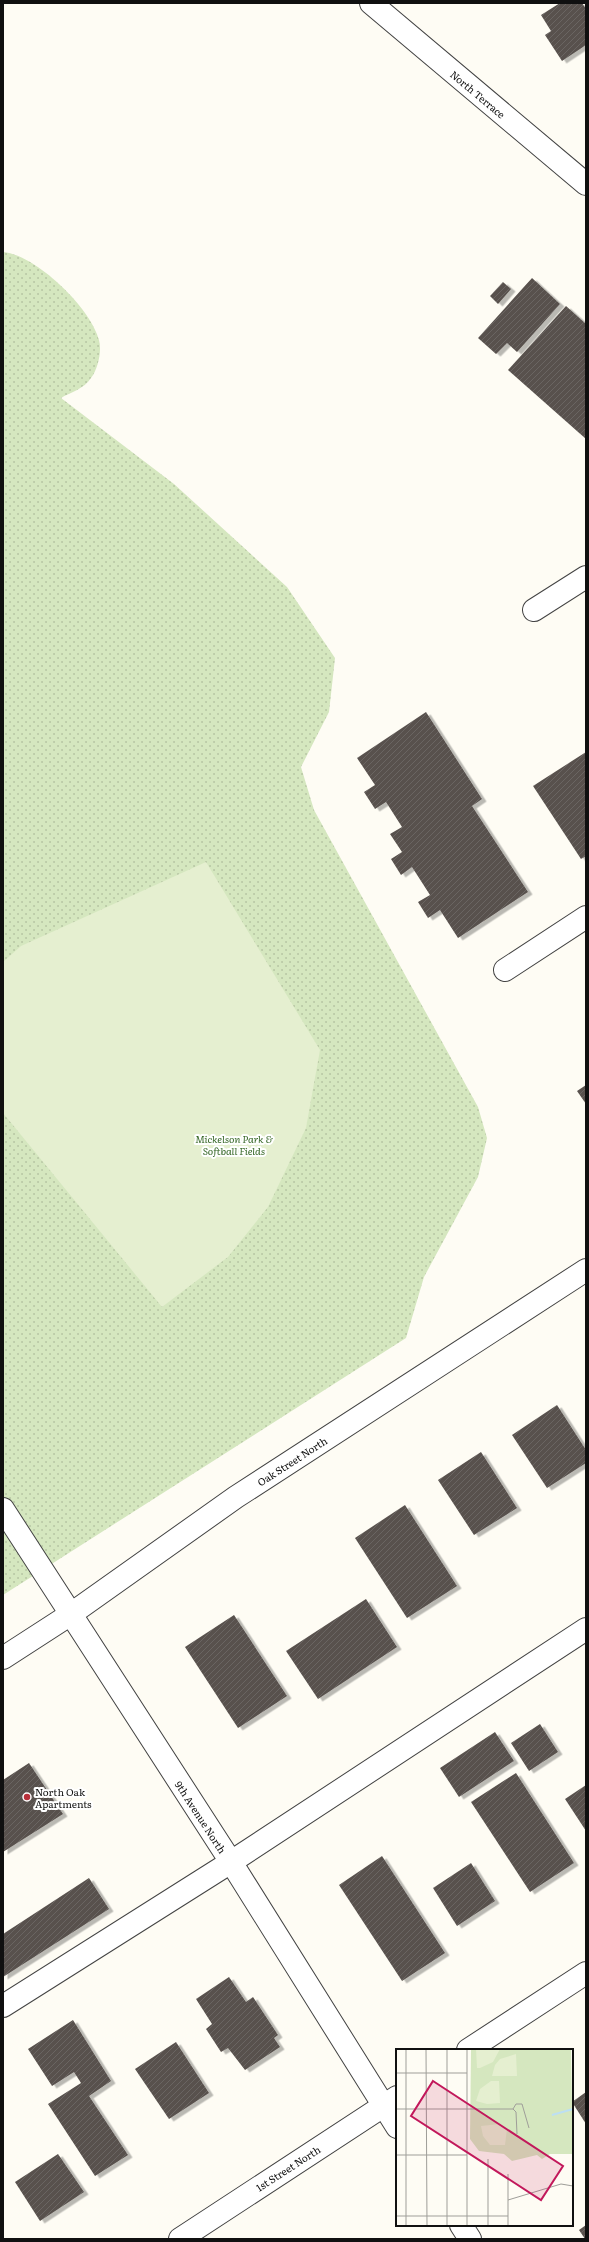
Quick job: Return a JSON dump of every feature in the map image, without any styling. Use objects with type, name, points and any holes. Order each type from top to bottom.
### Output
[{"type":"street","name":"North Terrace","points":[[371,3],[586,184]]},
{"type":"street","points":[[534,610],[586,577]]},
{"type":"street","points":[[505,970],[586,917]]},
{"type":"street","name":"Oak Street North","points":[[3,1658],[71,1614],[236,1497],[586,1270]]},
{"type":"street","name":"9th Avenue North","points":[[3,1509],[231,1862],[390,2101],[396,2122]]},
{"type":"street","points":[[3,2006],[231,1862],[586,1629]]},
{"type":"street","points":[[470,2049],[586,1973]]},
{"type":"street","name":"1st Street North","points":[[180,2239],[390,2101]]},
{"type":"street","points":[[462,2226],[470,2239]]},
{"type":"green space","name":"Mickelson Park & Softball Fields","points":[[3,252],[16,255],[46,273],[74,299],[94,327],[100,344],[99,360],[96,370],[85,385],[61,398],[174,484],[287,587],[335,658],[329,712],[301,767],[314,810],[478,1107],[487,1138],[478,1177],[424,1277],[406,1338],[3,1595]]},
{"type":"green space","points":[[206,862],[320,1050],[306,1128],[268,1207],[228,1257],[162,1307],[3,1113],[3,962],[21,946]]},
{"type":"building","points":[[560,3],[582,3],[586,9],[586,45],[562,61],[545,35],[551,31],[541,15]]},
{"type":"building","points":[[532,278],[560,304],[517,352],[507,343],[496,354],[478,338]]},
{"type":"building","points":[[503,282],[511,289],[498,304],[490,296]]},
{"type":"building","points":[[566,306],[586,324],[586,439],[508,370]]},
{"type":"building","points":[[426,712],[482,799],[472,806],[528,892],[458,938],[440,910],[428,918],[418,902],[430,895],[412,867],[401,875],[391,859],[402,852],[390,834],[402,827],[386,802],[375,809],[364,792],[375,785],[357,758]]},
{"type":"building","points":[[586,752],[586,856],[581,859],[533,786]]},
{"type":"building","points":[[586,1085],[586,1104],[577,1091]]},
{"type":"building","points":[[557,1405],[586,1450],[586,1463],[547,1488],[512,1435]]},
{"type":"building","points":[[481,1452],[517,1508],[474,1535],[438,1480]]},
{"type":"building","points":[[405,1505],[457,1586],[407,1618],[355,1538]]},
{"type":"building","points":[[366,1599],[397,1647],[318,1699],[286,1651]]},
{"type":"building","points":[[234,1615],[287,1696],[238,1728],[185,1647]]},
{"type":"building","points":[[540,1724],[558,1752],[529,1771],[511,1743]]},
{"type":"building","points":[[495,1732],[514,1761],[459,1797],[440,1768]]},
{"type":"building","name":"North Oak Apartments","points":[[29,1763],[63,1814],[3,1852],[3,1780]]},
{"type":"building","points":[[516,1773],[574,1863],[530,1892],[471,1802]]},
{"type":"building","points":[[586,1785],[586,1831],[565,1799]]},
{"type":"building","points":[[382,1856],[445,1953],[402,1981],[339,1885]]},
{"type":"building","points":[[471,1863],[495,1901],[457,1926],[433,1888]]},
{"type":"building","points":[[89,1878],[109,1909],[3,1977],[3,1934]]},
{"type":"building","points":[[229,1977],[246,2002],[253,1997],[278,2035],[274,2038],[280,2047],[245,2070],[228,2048],[221,2052],[206,2029],[212,2024],[196,1999]]},
{"type":"building","points":[[73,2020],[111,2081],[89,2096],[128,2155],[95,2176],[48,2104],[81,2083],[74,2072],[52,2086],[28,2049]]},
{"type":"building","points":[[176,2042],[209,2093],[169,2119],[135,2069]]},
{"type":"building","points":[[586,2092],[586,2124],[573,2104],[573,2101]]},
{"type":"building","points":[[58,2154],[84,2192],[40,2221],[15,2182]]},
{"type":"building","points":[[586,2225],[586,2239],[585,2239],[579,2230]]},
{"type":"place","name":"North Oak Apartments","points":[[27,1797]]}]
